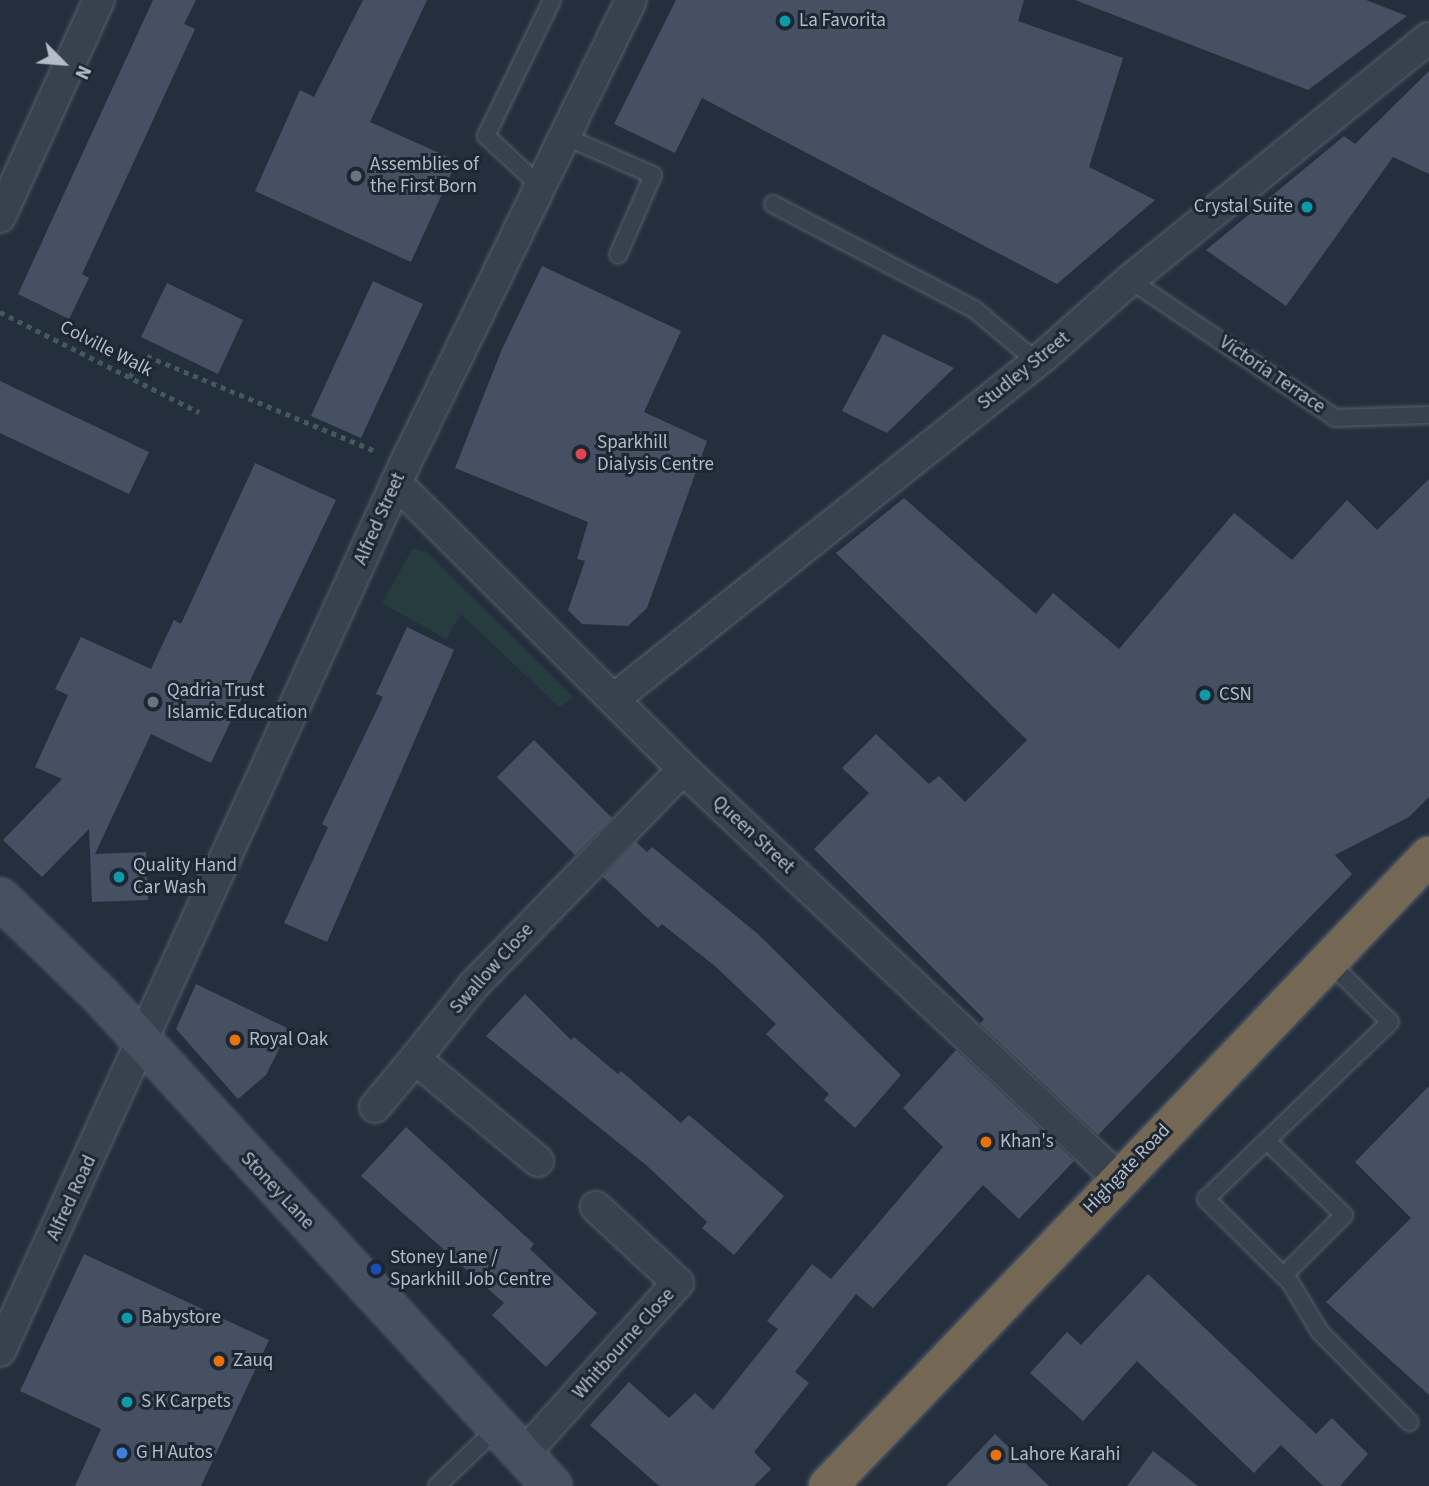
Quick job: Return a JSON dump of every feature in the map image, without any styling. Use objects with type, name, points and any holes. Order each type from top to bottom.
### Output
[{"type":"highway","name":"Highgate Road","points":[[828,1486],[1118,1178],[1429,856]]},
{"type":"street","points":[[0,217],[99,0]]},
{"type":"street","name":"Alfred Street","points":[[143,1045],[400,474],[631,0]]},
{"type":"street","name":"Studley Street","points":[[614,699],[1037,362],[1130,280],[1429,38]]},
{"type":"street","name":"Queen Street","points":[[400,474],[683,769],[1118,1178]]},
{"type":"street","name":"Swallow Close","points":[[375,1107],[473,986],[683,769]]},
{"type":"street","name":"Stoney Lane","points":[[0,898],[101,996],[143,1045],[552,1486]]},
{"type":"street","name":"Alfred Road","points":[[0,1351],[143,1045]]},
{"type":"street","points":[[415,1059],[538,1161]]},
{"type":"street","name":"Whitbourne Close","points":[[509,1442],[678,1283],[596,1207]]},
{"type":"lane","points":[[540,186],[485,135],[552,0]]},
{"type":"lane","points":[[564,136],[653,175],[618,255]]},
{"type":"lane","points":[[773,204],[974,309],[1037,362]]},
{"type":"lane","name":"Victoria Terrace","points":[[1130,280],[1335,418],[1429,415]]},
{"type":"lane","points":[[1328,961],[1390,1022],[1206,1199],[1283,1276],[1320,1332],[1409,1422]]},
{"type":"lane","points":[[1267,1141],[1344,1215],[1283,1276]]},
{"type":"lane","points":[[437,1486],[509,1442]]},
{"type":"path","name":"Colville Walk","points":[[0,312],[199,412]]},
{"type":"path","points":[[130,377],[147,356],[400,474]]},
{"type":"green space","points":[[413,548],[427,552],[573,697],[559,707],[461,614],[446,639],[382,603]]},
{"type":"building","points":[[153,0],[196,0],[184,24],[195,29],[82,274],[89,278],[69,319],[18,294]]},
{"type":"building","name":"Assemblies of the First Born","points":[[363,0],[427,0],[370,122],[457,161],[411,262],[255,191],[300,90],[314,97]]},
{"type":"building","points":[[676,0],[1024,0],[1018,21],[1123,58],[1089,167],[1155,200],[1057,284],[702,98],[675,153],[614,124]]},
{"type":"building","points":[[1075,0],[1366,0],[1407,16],[1308,90]]},
{"type":"building","name":"Crystal Suite","points":[[1429,71],[1429,174],[1393,157],[1286,306],[1206,250],[1344,136],[1355,144]]},
{"type":"building","name":"Sparkhill Dialysis Centre","points":[[542,266],[681,331],[644,412],[707,441],[647,608],[628,626],[582,624],[568,610],[585,561],[577,559],[588,522],[455,468],[502,349]]},
{"type":"building","points":[[373,281],[423,304],[361,438],[311,416]]},
{"type":"building","points":[[167,283],[243,320],[218,374],[141,337]]},
{"type":"building","points":[[883,334],[954,368],[887,433],[842,411]]},
{"type":"building","points":[[0,381],[149,452],[129,494],[0,433]]},
{"type":"building","points":[[255,463],[336,500],[211,763],[151,734],[95,854],[146,852],[148,900],[92,902],[89,829],[42,877],[3,840],[62,779],[35,767],[68,695],[55,689],[81,637],[151,669],[174,620],[181,624]]},
{"type":"building","name":"CSN","points":[[1429,479],[1429,797],[1409,817],[1335,855],[1352,874],[1098,1135],[980,1024],[984,1019],[814,849],[869,793],[842,768],[876,734],[929,784],[939,776],[965,802],[1027,740],[836,553],[904,498],[1036,614],[1053,593],[1119,649],[1234,513],[1292,560],[1347,500],[1377,530]]},
{"type":"building","points":[[407,627],[454,650],[327,942],[284,923],[328,827],[322,824],[383,697],[376,694]]},
{"type":"building","points":[[534,740],[612,818],[575,855],[497,777]]},
{"type":"building","points":[[636,842],[647,852],[652,847],[758,934],[901,1075],[855,1128],[824,1100],[829,1094],[766,1034],[776,1024],[716,967],[662,924],[658,928],[603,877]]},
{"type":"building","name":"Royal Oak","points":[[196,984],[289,1029],[266,1075],[238,1099],[176,1029]]},
{"type":"building","points":[[525,994],[571,1040],[574,1037],[618,1074],[621,1071],[681,1123],[689,1115],[784,1196],[734,1255],[702,1228],[707,1222],[646,1165],[486,1036]]},
{"type":"building","points":[[956,1050],[1074,1161],[1019,1219],[983,1185],[873,1308],[856,1294],[795,1372],[809,1383],[754,1452],[771,1469],[754,1486],[659,1486],[590,1425],[629,1382],[669,1418],[695,1393],[713,1410],[778,1329],[767,1321],[812,1264],[831,1279],[943,1147],[903,1108]]},
{"type":"building","points":[[1429,1086],[1429,1395],[1326,1302],[1411,1218],[1355,1162]]},
{"type":"building","points":[[406,1127],[534,1244],[530,1249],[597,1313],[546,1367],[492,1315],[504,1303],[361,1176]]},
{"type":"building","points":[[84,1254],[269,1340],[201,1486],[75,1486],[101,1429],[20,1391]]},
{"type":"building","points":[[1148,1274],[1316,1434],[1332,1418],[1368,1454],[1340,1486],[1323,1486],[1281,1445],[1254,1473],[1137,1361],[1083,1421],[1030,1373],[1067,1332],[1081,1345]]},
{"type":"building","name":"Lahore Karahi","points":[[995,1434],[1049,1486],[946,1486]]},
{"type":"building","points":[[1153,1451],[1198,1486],[1127,1486]]},
{"type":"place","name":"La Favorita","points":[[785,21]]},
{"type":"place","name":"Assemblies of the First Born","points":[[356,176]]},
{"type":"place","name":"Crystal Suite","points":[[1307,207]]},
{"type":"place","name":"Sparkhill Dialysis Centre","points":[[581,454]]},
{"type":"place","name":"CSN","points":[[1205,695]]},
{"type":"place","name":"Qadria Trust Islamic Education","points":[[153,702]]},
{"type":"place","name":"Quality Hand Car Wash","points":[[119,877]]},
{"type":"place","name":"Royal Oak","points":[[235,1040]]},
{"type":"place","name":"Khan's","points":[[986,1142]]},
{"type":"place","name":"Stoney Lane / Sparkhill Job Centre","points":[[376,1269]]},
{"type":"place","name":"Babystore","points":[[127,1318]]},
{"type":"place","name":"Zauq","points":[[219,1361]]},
{"type":"place","name":"S K Carpets","points":[[127,1402]]},
{"type":"place","name":"G H Autos","points":[[122,1453]]},
{"type":"place","name":"Lahore Karahi","points":[[996,1455]]}]
